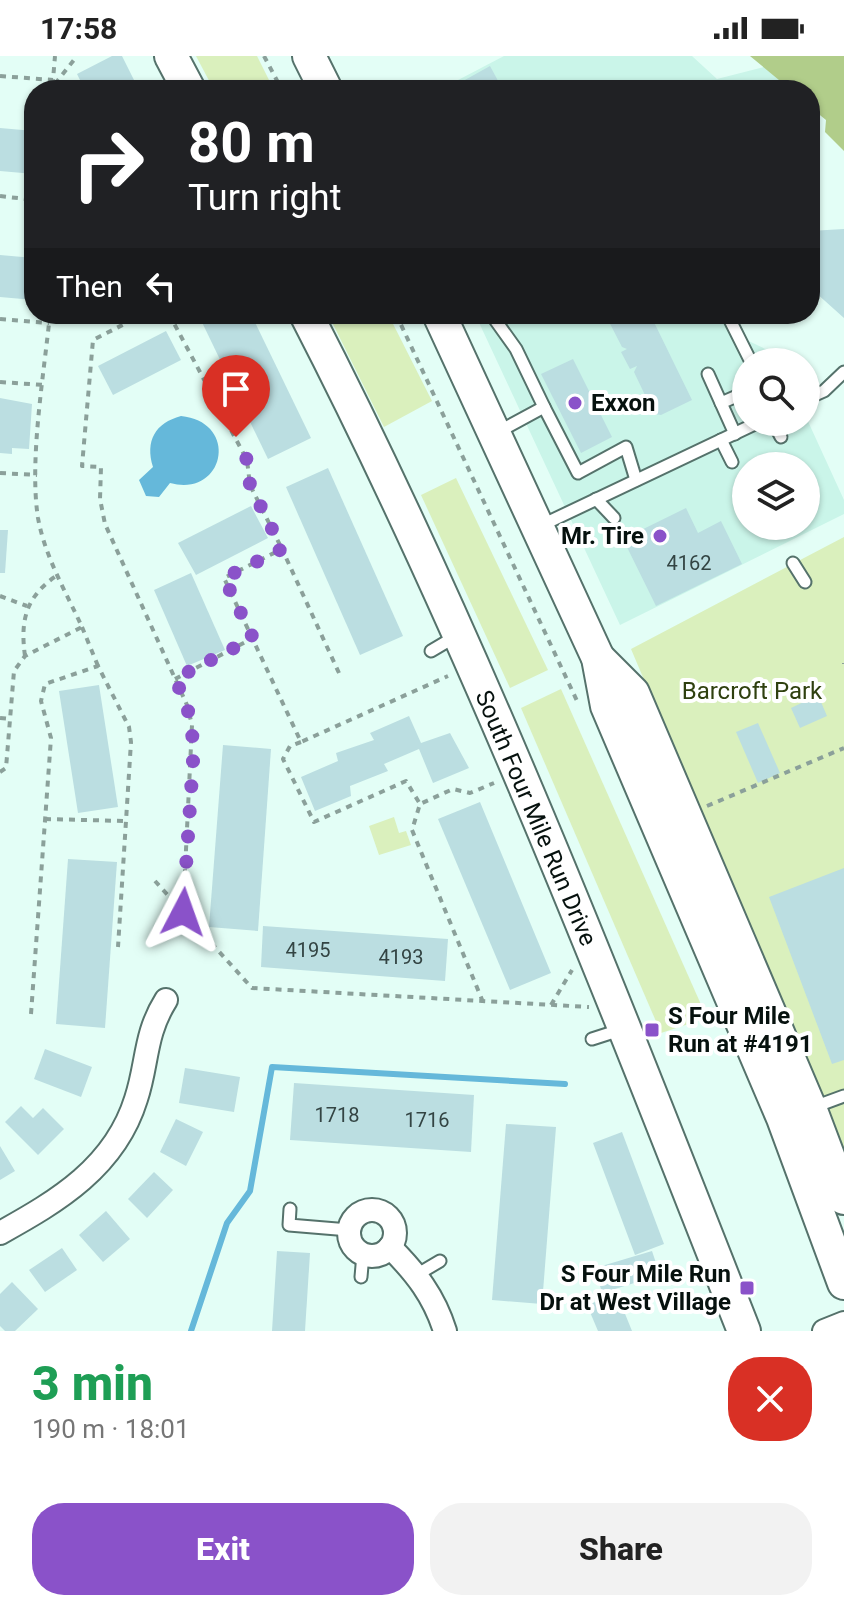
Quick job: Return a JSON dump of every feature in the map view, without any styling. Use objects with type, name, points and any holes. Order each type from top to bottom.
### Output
[{"type":"main road","points":[[171,56],[184,80]]},
{"type":"main road","points":[[309,56],[321,80]]},
{"type":"main road","name":"South Four Mile Run Drive","points":[[311,324],[374,446],[458,635],[625,1028],[744,1331]]},
{"type":"main road","points":[[446,324],[598,658],[633,693],[797,1113],[844,1283]]},
{"type":"main road","points":[[797,1113],[844,1198]]},
{"type":"street","points":[[0,1233],[53,1204],[96,1170],[123,1131],[137,1098],[151,1024],[166,1000]]},
{"type":"street","points":[[375,1211],[386,1215],[395,1236],[390,1247],[381,1254],[363,1254],[350,1242],[349,1230],[354,1219],[363,1212],[375,1211]]},
{"type":"street","points":[[390,1247],[418,1274],[438,1307],[445,1331]]},
{"type":"street","points":[[824,1331],[844,1323]]},
{"type":"lane","points":[[498,324],[516,349],[578,473],[626,447],[636,480]]},
{"type":"lane","points":[[732,324],[744,348]]},
{"type":"lane","points":[[820,393],[844,372]]},
{"type":"lane","points":[[708,374],[732,427]]},
{"type":"lane","points":[[721,403],[732,398]]},
{"type":"lane","points":[[496,433],[544,407]]},
{"type":"lane","points":[[539,526],[732,435]]},
{"type":"lane","points":[[721,440],[732,462]]},
{"type":"lane","points":[[596,499],[614,518]]},
{"type":"lane","points":[[793,563],[805,582]]},
{"type":"lane","points":[[431,651],[458,635]]},
{"type":"lane","points":[[592,1039],[625,1028]]},
{"type":"lane","points":[[797,1113],[844,1096]]},
{"type":"lane","points":[[290,1209],[289,1225],[349,1230]]},
{"type":"lane","points":[[361,1277],[363,1254]]},
{"type":"lane","points":[[418,1274],[440,1261]]},
{"type":"path","points":[[54,80],[55,56]]},
{"type":"path","points":[[56,80],[77,56]]},
{"type":"path","points":[[264,56],[277,80]]},
{"type":"path","points":[[0,76],[36,80]]},
{"type":"path","points":[[0,196],[24,199]]},
{"type":"path","points":[[0,319],[24,321]]},
{"type":"path","points":[[49,324],[37,475],[38,518],[57,575],[129,727],[118,947]]},
{"type":"path","points":[[124,324],[93,340],[82,466],[101,467],[100,499],[105,524],[187,705],[194,746],[183,912]]},
{"type":"path","points":[[174,324],[247,460],[250,485],[339,673]]},
{"type":"path","points":[[0,382],[44,385]]},
{"type":"path","points":[[0,473],[37,475]]},
{"type":"path","points":[[282,549],[224,578],[301,742]]},
{"type":"path","points":[[25,656],[23,622],[27,606],[37,590],[57,575]]},
{"type":"path","points":[[0,596],[27,606]]},
{"type":"path","points":[[0,772],[6,768],[14,671],[25,656],[82,627]]},
{"type":"path","points":[[175,679],[253,638]]},
{"type":"path","points":[[31,1014],[51,738],[41,692],[45,684],[98,666]]},
{"type":"path","points":[[451,675],[290,746],[283,759],[314,822],[406,781],[420,804],[412,830],[483,1002]]},
{"type":"path","points":[[0,718],[10,719]]},
{"type":"path","points":[[698,810],[844,748]]},
{"type":"path","points":[[420,804],[453,789],[470,793],[498,782]]},
{"type":"path","points":[[45,819],[126,821]]},
{"type":"path","points":[[155,881],[252,988],[593,1008]]},
{"type":"path","points":[[551,1005],[575,965]]},
{"type":"shaded area","points":[[504,56],[692,56],[717,79],[764,67],[779,80],[458,80]]},
{"type":"shaded area","points":[[480,324],[732,324],[738,336],[763,348],[732,348],[732,436],[815,436],[844,500],[844,514],[820,526],[820,452],[732,452],[732,540],[792,540],[620,625]]},
{"type":"green space","points":[[196,56],[257,56],[269,80],[209,80]]},
{"type":"green space","points":[[750,56],[844,56],[844,151],[825,132],[826,120],[820,115],[820,80],[779,80]]},
{"type":"green space","points":[[333,324],[393,324],[432,401],[384,427]]},
{"type":"green space","points":[[456,478],[548,670],[510,688],[421,495]]},
{"type":"green space","name":"Barcroft Park","points":[[844,537],[844,1166],[794,1034],[631,649]]},
{"type":"green space","points":[[561,689],[707,1018],[661,1033],[521,708]]},
{"type":"green space","points":[[394,817],[399,833],[406,831],[411,845],[379,855],[369,826]]},
{"type":"water","points":[[181,416],[200,421],[212,431],[218,444],[218,457],[213,470],[203,480],[189,485],[170,483],[159,497],[146,496],[139,480],[153,467],[150,449],[154,434],[165,423]]},
{"type":"building","points":[[112,56],[122,56],[134,80],[80,80],[77,74]]},
{"type":"building","points":[[490,66],[498,80],[465,80]]},
{"type":"building","points":[[0,128],[24,130],[24,173],[0,171]]},
{"type":"building","points":[[844,229],[844,318],[820,296],[820,230]]},
{"type":"building","points":[[0,255],[24,257],[24,299],[0,297]]},
{"type":"building","points":[[203,324],[256,324],[311,438],[268,459]]},
{"type":"building","points":[[610,324],[655,324],[692,400],[661,415],[654,414],[634,372],[637,366],[630,369],[621,352],[627,349],[622,347]]},
{"type":"building","points":[[166,331],[181,360],[113,395],[98,366]]},
{"type":"building","points":[[573,359],[612,437],[581,453],[541,374]]},
{"type":"building","points":[[0,398],[32,404],[29,449],[12,448],[12,454],[0,453]]},
{"type":"building","points":[[328,468],[403,636],[360,655],[286,487]]},
{"type":"building","points":[[251,506],[268,538],[196,575],[178,543]]},
{"type":"building","points":[[686,508],[698,533],[721,521],[742,564],[656,606],[623,539]]},
{"type":"building","points":[[0,530],[8,530],[5,573],[0,573]]},
{"type":"building","points":[[191,573],[225,650],[187,666],[154,590]]},
{"type":"building","points":[[99,685],[118,807],[78,813],[59,691]]},
{"type":"building","points":[[818,695],[827,716],[800,728],[791,708]]},
{"type":"building","points":[[409,716],[421,743],[450,733],[469,768],[433,783],[419,749],[384,764],[388,771],[350,786],[351,796],[315,811],[301,777],[338,761],[336,753],[374,740],[370,733]]},
{"type":"building","points":[[758,723],[780,773],[758,783],[736,732]]},
{"type":"building","points":[[223,745],[271,749],[258,931],[209,927]]},
{"type":"building","points":[[480,802],[551,973],[510,990],[438,819]]},
{"type":"building","points":[[68,859],[117,862],[105,1028],[56,1024]]},
{"type":"building","points":[[844,868],[844,1060],[832,1064],[769,897]]},
{"type":"building","points":[[263,926],[448,939],[445,981],[261,967]]},
{"type":"building","points":[[45,1049],[92,1067],[81,1097],[34,1079]]},
{"type":"building","points":[[185,1068],[240,1077],[234,1112],[179,1103]]},
{"type":"building","points":[[294,1083],[474,1095],[471,1152],[290,1140]]},
{"type":"building","points":[[21,1106],[33,1118],[43,1108],[64,1129],[38,1155],[5,1122]]},
{"type":"building","points":[[176,1119],[203,1132],[186,1166],[160,1152]]},
{"type":"building","points":[[506,1124],[556,1127],[542,1304],[492,1300]]},
{"type":"building","points":[[622,1132],[664,1244],[635,1255],[593,1143]]},
{"type":"building","points":[[0,1146],[15,1171],[0,1180]]},
{"type":"building","points":[[154,1172],[173,1190],[147,1218],[128,1199]]},
{"type":"building","points":[[106,1211],[130,1239],[103,1262],[79,1235]]},
{"type":"building","points":[[62,1248],[77,1270],[45,1292],[29,1270]]},
{"type":"building","points":[[277,1251],[310,1253],[305,1331],[272,1331]]},
{"type":"building","points":[[652,1251],[660,1275],[602,1293],[595,1268]]},
{"type":"building","points":[[12,1282],[38,1309],[15,1331],[5,1331],[0,1326],[0,1294]]},
{"type":"building","points":[[617,1294],[632,1331],[598,1331],[587,1305]]},
{"type":"waterway","points":[[191,1331],[227,1223],[250,1191],[272,1067],[565,1084]]},
{"type":"place","name":"Exxon","points":[[575,403]]},
{"type":"place","name":"Mr. Tire","points":[[660,536]]},
{"type":"place","name":"S Four Mile Run at #4191","points":[[652,1030]]},
{"type":"place","name":"S Four Mile Run Dr at West Village","points":[[747,1288]]},
{"type":"route","points":[[183,912],[194,746],[187,705],[175,679],[253,638],[224,578],[282,549],[250,485],[247,460],[236,437]]}]
